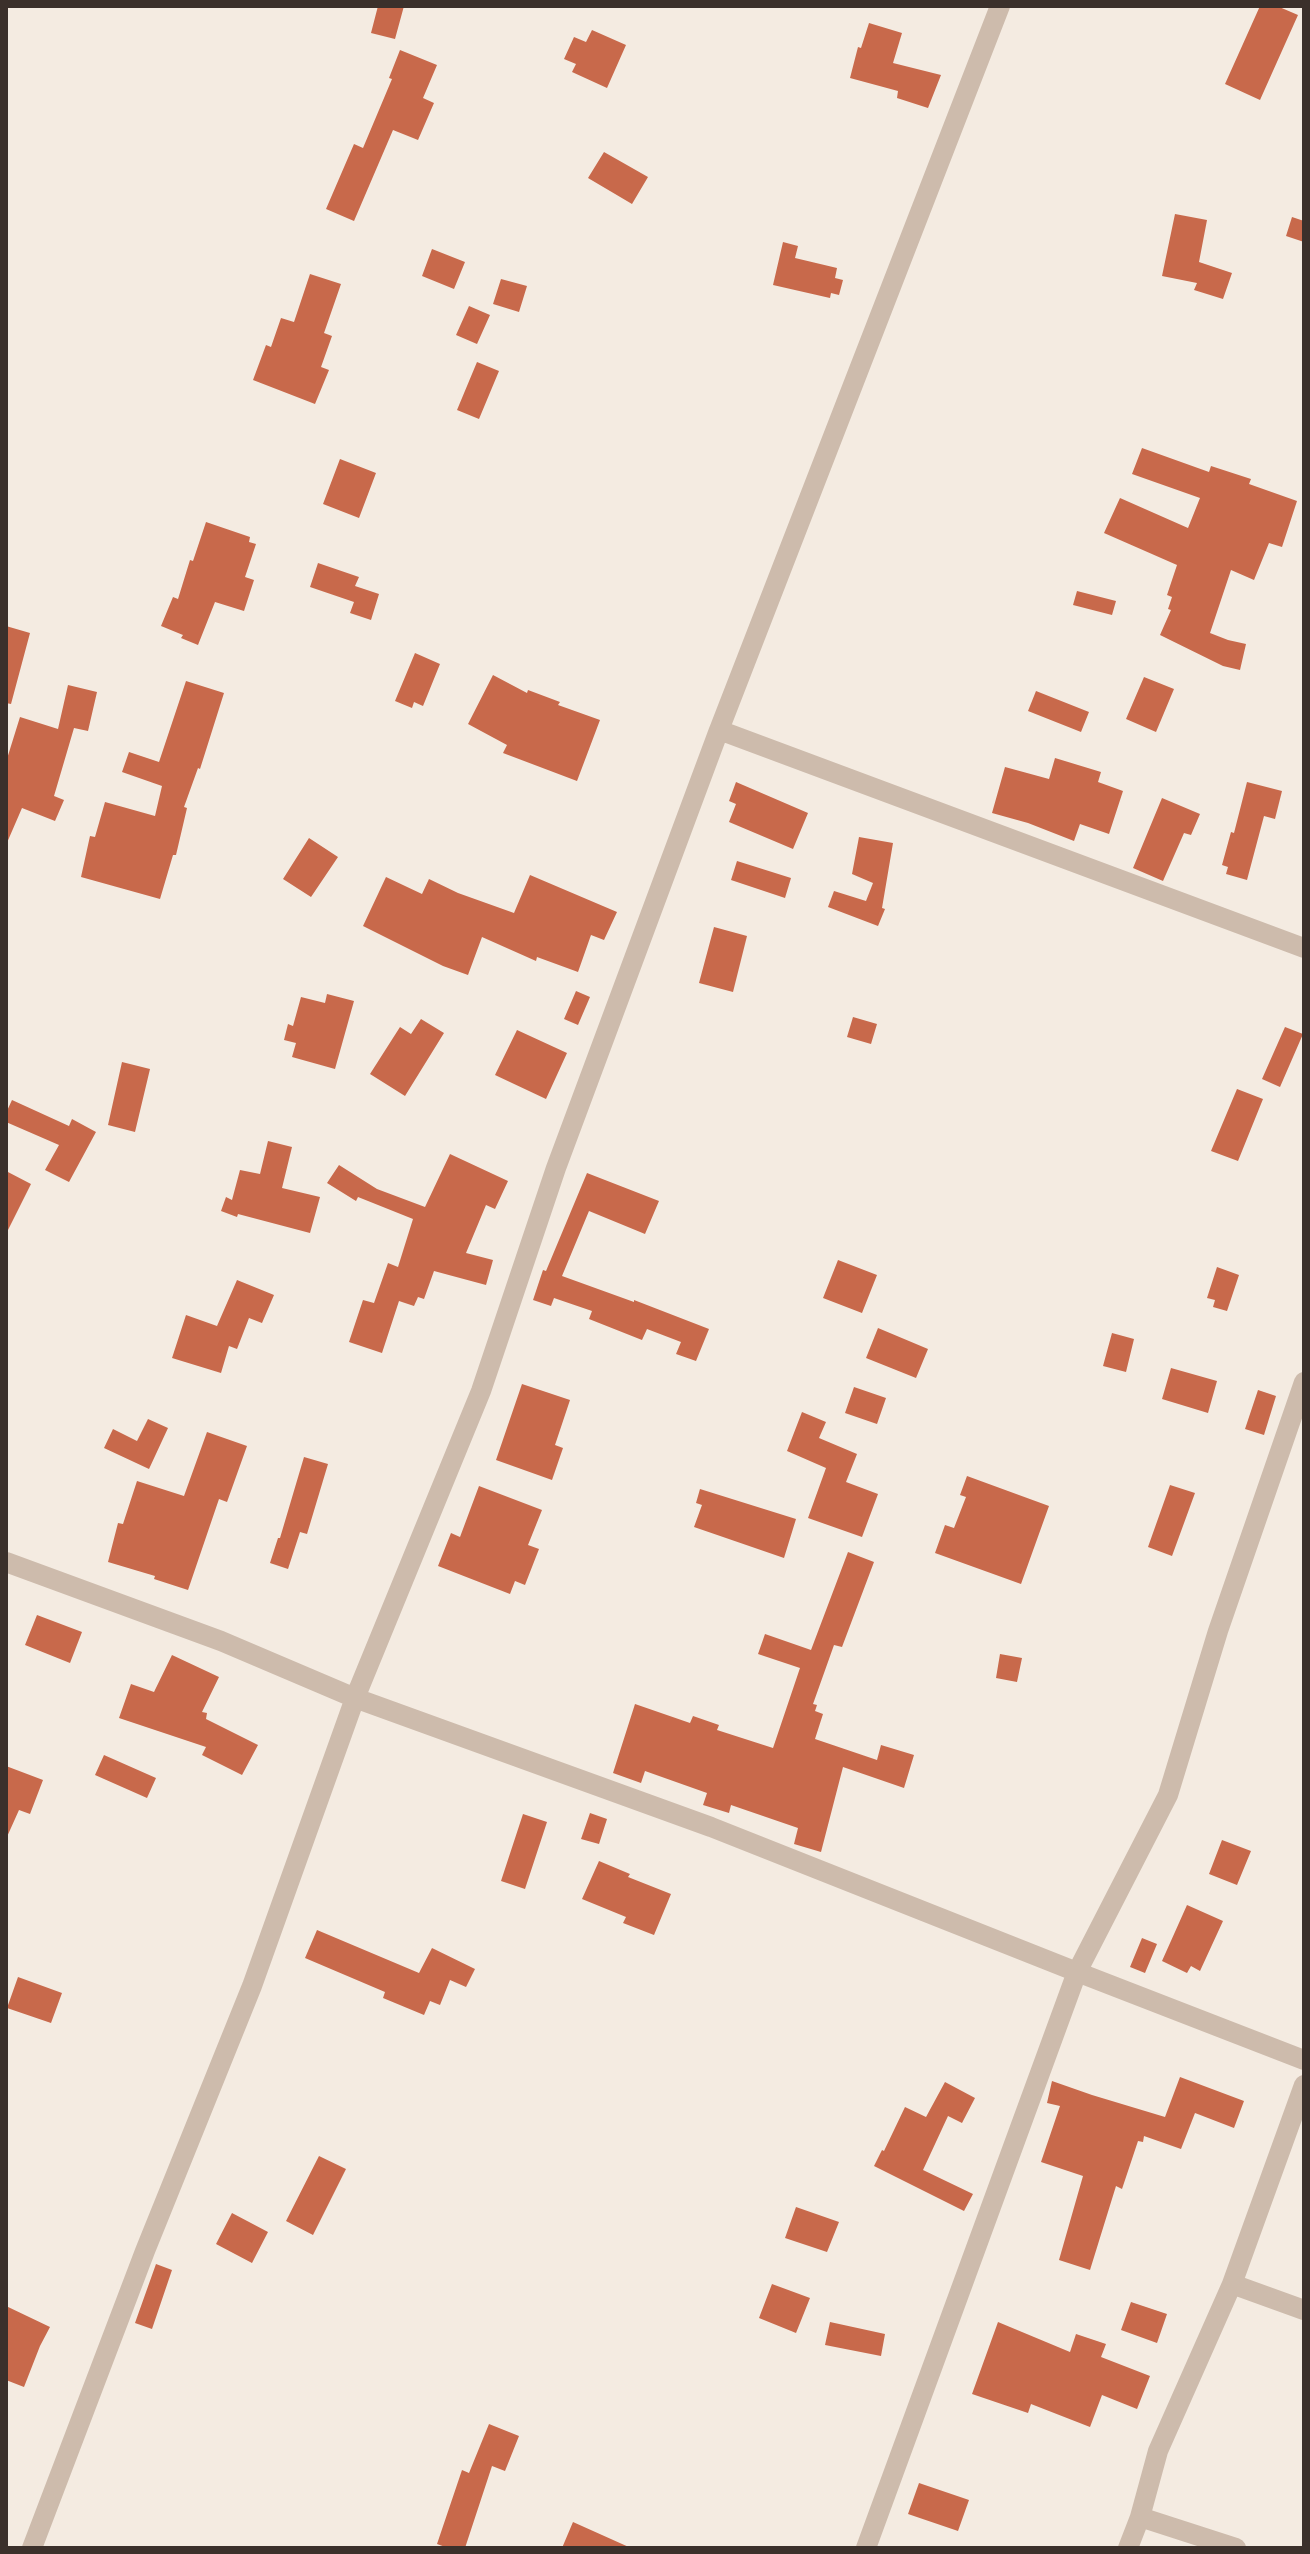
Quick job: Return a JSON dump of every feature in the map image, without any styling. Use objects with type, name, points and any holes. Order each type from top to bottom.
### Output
[{"type":"street","points":[[32,2548],[145,2251],[252,1986],[355,1698],[481,1391],[556,1168],[719,730],[1000,6]]},
{"type":"street","points":[[719,730],[1304,948]]},
{"type":"street","points":[[866,2548],[1077,1972],[1168,1795],[1218,1631],[1304,1382]]},
{"type":"street","points":[[6,1562],[221,1641],[355,1698],[711,1827],[1304,2060]]},
{"type":"street","points":[[1128,2548],[1158,2451],[1232,2284],[1304,2085]]},
{"type":"street","points":[[1232,2284],[1304,2310]]},
{"type":"street","points":[[1140,2517],[1236,2548]]},
{"type":"building","points":[[378,6],[404,6],[395,39],[371,33]]},
{"type":"building","points":[[1260,6],[1277,6],[1298,15],[1260,100],[1225,84]]},
{"type":"building","points":[[869,23],[902,33],[893,63],[941,75],[928,108],[897,98],[898,91],[850,78],[858,47],[861,48]]},
{"type":"building","points":[[592,30],[626,45],[607,88],[572,72],[576,64],[564,59],[574,37],[586,42]]},
{"type":"building","points":[[400,50],[437,65],[423,98],[434,103],[418,140],[393,130],[354,221],[326,209],[354,144],[363,148],[392,79],[389,78]]},
{"type":"building","points":[[604,152],[648,177],[632,204],[588,178]]},
{"type":"building","points":[[1175,214],[1207,220],[1199,262],[1232,273],[1223,299],[1194,290],[1197,283],[1162,276]]},
{"type":"building","points":[[1292,217],[1304,221],[1304,242],[1286,236]]},
{"type":"building","points":[[783,242],[798,246],[795,258],[837,268],[835,278],[843,280],[839,295],[831,293],[830,298],[773,285]]},
{"type":"building","points":[[432,249],[465,262],[454,289],[422,276]]},
{"type":"building","points":[[310,274],[341,284],[324,333],[332,336],[321,367],[329,370],[315,404],[253,380],[266,345],[271,347],[281,318],[294,322]]},
{"type":"building","points":[[501,279],[527,286],[519,312],[493,304]]},
{"type":"building","points":[[469,306],[490,315],[477,344],[456,335]]},
{"type":"building","points":[[477,362],[499,371],[479,419],[457,410]]},
{"type":"building","points":[[1142,448],[1209,472],[1211,466],[1251,479],[1249,484],[1297,501],[1282,547],[1269,543],[1254,580],[1231,570],[1210,633],[1246,644],[1240,670],[1223,666],[1160,635],[1171,610],[1168,609],[1172,597],[1167,595],[1177,565],[1104,533],[1120,498],[1188,528],[1200,498],[1132,474]]},
{"type":"building","points":[[340,459],[376,473],[359,518],[323,504]]},
{"type":"building","points":[[206,522],[250,537],[249,542],[256,544],[245,577],[254,580],[244,611],[215,602],[198,645],[161,626],[173,597],[178,599]]},
{"type":"building","points":[[318,563],[359,577],[355,586],[379,594],[371,620],[350,613],[354,602],[310,587]]},
{"type":"building","points":[[1077,591],[1116,601],[1112,615],[1073,605]]},
{"type":"building","points":[[6,626],[30,633],[11,704],[6,703]]},
{"type":"building","points":[[415,653],[440,664],[423,706],[414,702],[412,708],[395,701]]},
{"type":"building","points":[[493,675],[527,693],[528,690],[600,720],[577,781],[503,753],[507,745],[468,724]]},
{"type":"building","points":[[1144,677],[1174,689],[1156,732],[1126,719]]},
{"type":"building","points":[[186,681],[224,693],[200,769],[184,807],[187,808],[176,855],[173,855],[160,899],[81,877],[90,836],[95,837],[105,802],[155,816],[162,786],[122,772],[129,752],[159,762]]},
{"type":"building","points":[[68,685],[97,692],[88,731],[74,728],[54,796],[64,800],[55,821],[22,808],[6,845],[6,762],[20,717],[58,729]]},
{"type":"building","points":[[1036,691],[1089,712],[1081,732],[1028,711]]},
{"type":"building","points":[[1055,758],[1101,772],[1098,782],[1123,791],[1109,834],[1080,824],[1074,841],[992,813],[1005,767],[1049,779]]},
{"type":"building","points":[[736,782],[808,813],[793,849],[729,822],[736,804],[729,801]]},
{"type":"building","points":[[1247,782],[1282,791],[1275,819],[1264,816],[1247,880],[1226,874],[1228,867],[1222,865]]},
{"type":"building","points":[[1162,798],[1200,814],[1191,835],[1184,833],[1163,881],[1133,868]]},
{"type":"building","points":[[859,837],[893,843],[882,908],[885,909],[878,926],[828,907],[834,891],[866,901],[873,883],[852,874]]},
{"type":"building","points":[[309,838],[338,857],[311,897],[283,879]]},
{"type":"building","points":[[737,861],[791,878],[785,898],[731,880]]},
{"type":"building","points":[[530,875],[617,912],[604,940],[591,935],[578,972],[537,957],[536,961],[482,937],[468,975],[443,966],[363,926],[386,877],[422,894],[429,879],[514,913]]},
{"type":"building","points":[[714,927],[747,936],[733,992],[699,983]]},
{"type":"building","points":[[576,991],[590,997],[578,1025],[564,1019]]},
{"type":"building","points":[[327,994],[354,1001],[335,1069],[292,1057],[296,1043],[284,1040],[288,1024],[293,1026],[301,997],[325,1003]]},
{"type":"building","points":[[853,1017],[877,1024],[871,1044],[847,1037]]},
{"type":"building","points":[[421,1019],[444,1033],[405,1096],[370,1074],[400,1027],[411,1034]]},
{"type":"building","points":[[1285,1027],[1303,1034],[1280,1087],[1262,1079]]},
{"type":"building","points":[[517,1030],[567,1053],[546,1099],[495,1075]]},
{"type":"building","points":[[122,1062],[150,1069],[135,1132],[108,1125]]},
{"type":"building","points":[[1237,1089],[1263,1099],[1238,1161],[1211,1151]]},
{"type":"building","points":[[12,1100],[69,1126],[72,1119],[96,1132],[69,1182],[45,1170],[59,1145],[6,1122]]},
{"type":"building","points":[[268,1141],[292,1147],[282,1188],[320,1197],[310,1233],[221,1211],[226,1197],[232,1200],[240,1170],[260,1174]]},
{"type":"building","points":[[450,1154],[508,1181],[495,1209],[486,1205],[466,1253],[493,1260],[486,1285],[434,1271],[424,1299],[418,1297],[414,1306],[399,1301],[382,1353],[349,1342],[363,1300],[374,1303],[388,1263],[398,1267],[413,1219],[358,1197],[356,1201],[327,1183],[339,1165],[377,1189],[425,1207]]},
{"type":"building","points":[[6,1171],[31,1184],[6,1234]]},
{"type":"building","points":[[587,1173],[659,1201],[645,1234],[589,1211],[562,1276],[709,1329],[696,1361],[676,1354],[681,1342],[647,1329],[642,1340],[589,1319],[592,1311],[554,1298],[551,1306],[533,1300],[543,1270],[546,1271]]},
{"type":"building","points":[[838,1260],[877,1275],[862,1313],[823,1298]]},
{"type":"building","points":[[1217,1267],[1239,1275],[1227,1311],[1213,1307],[1215,1300],[1207,1298]]},
{"type":"building","points":[[237,1280],[274,1295],[262,1323],[249,1318],[237,1349],[229,1346],[221,1373],[172,1358],[186,1315],[217,1326]]},
{"type":"building","points":[[878,1328],[928,1349],[916,1378],[866,1358]]},
{"type":"building","points":[[1112,1333],[1134,1339],[1126,1372],[1103,1366]]},
{"type":"building","points":[[1171,1368],[1217,1381],[1208,1413],[1162,1399]]},
{"type":"building","points":[[522,1384],[570,1400],[555,1445],[563,1448],[552,1480],[496,1460]]},
{"type":"building","points":[[854,1387],[886,1398],[877,1424],[845,1413]]},
{"type":"building","points":[[1258,1390],[1276,1396],[1264,1435],[1245,1429]]},
{"type":"building","points":[[802,1412],[826,1422],[819,1438],[857,1454],[846,1482],[878,1494],[862,1537],[808,1518],[826,1468],[787,1451]]},
{"type":"building","points":[[148,1419],[168,1428],[149,1469],[104,1448],[113,1429],[137,1441]]},
{"type":"building","points":[[207,1432],[247,1446],[227,1502],[219,1499],[188,1590],[108,1562],[118,1523],[123,1524],[137,1481],[184,1496]]},
{"type":"building","points":[[304,1457],[328,1464],[307,1534],[300,1532],[288,1569],[270,1563]]},
{"type":"building","points":[[967,1476],[1049,1506],[1021,1584],[935,1553],[945,1525],[954,1528],[966,1497],[960,1495]]},
{"type":"building","points":[[1170,1485],[1195,1493],[1172,1556],[1148,1547]]},
{"type":"building","points":[[479,1486],[542,1510],[528,1545],[539,1549],[525,1585],[515,1581],[510,1594],[438,1566],[451,1533],[460,1537]]},
{"type":"building","points":[[700,1489],[796,1519],[784,1558],[694,1527],[702,1505],[696,1503]]},
{"type":"building","points":[[848,1552],[874,1562],[842,1647],[834,1645],[813,1704],[817,1705],[815,1711],[823,1714],[815,1739],[877,1760],[881,1745],[914,1755],[904,1788],[843,1767],[821,1852],[794,1844],[798,1828],[731,1805],[729,1813],[703,1805],[707,1793],[645,1771],[641,1783],[613,1773],[635,1704],[690,1723],[693,1716],[719,1725],[717,1730],[773,1748],[800,1668],[758,1654],[765,1634],[811,1650]]},
{"type":"building","points":[[37,1615],[82,1632],[70,1663],[25,1645]]},
{"type":"building","points":[[1000,1654],[1022,1658],[1017,1682],[996,1678]]},
{"type":"building","points":[[172,1655],[219,1677],[202,1712],[207,1713],[206,1719],[258,1745],[242,1775],[202,1755],[206,1747],[119,1718],[131,1684],[154,1692]]},
{"type":"building","points":[[104,1755],[156,1778],[147,1798],[95,1775]]},
{"type":"building","points":[[6,1766],[43,1780],[30,1814],[19,1810],[6,1839]]},
{"type":"building","points":[[590,1813],[607,1819],[599,1844],[581,1839]]},
{"type":"building","points":[[523,1814],[547,1822],[525,1889],[501,1881]]},
{"type":"building","points":[[1222,1840],[1251,1851],[1237,1885],[1209,1874]]},
{"type":"building","points":[[599,1861],[630,1874],[628,1877],[671,1894],[654,1935],[623,1923],[626,1917],[582,1899]]},
{"type":"building","points":[[1187,1905],[1223,1921],[1200,1971],[1191,1966],[1187,1973],[1162,1961]]},
{"type":"building","points":[[317,1930],[419,1973],[432,1948],[475,1969],[466,1987],[450,1980],[440,2005],[430,2001],[424,2015],[383,1998],[385,1992],[305,1958]]},
{"type":"building","points":[[1142,1938],[1157,1944],[1145,1973],[1130,1967]]},
{"type":"building","points":[[18,1977],[62,1993],[51,2023],[7,2008]]},
{"type":"building","points":[[1180,2077],[1244,2101],[1234,2128],[1195,2113],[1181,2149],[1144,2136],[1143,2142],[1138,2141],[1122,2189],[1116,2186],[1090,2270],[1059,2260],[1083,2176],[1041,2162],[1060,2106],[1047,2103],[1052,2081],[1165,2117]]},
{"type":"building","points":[[945,2082],[975,2098],[962,2123],[948,2116],[923,2170],[973,2194],[964,2211],[874,2166],[905,2107],[926,2117]]},
{"type":"building","points":[[319,2156],[346,2169],[313,2235],[286,2221]]},
{"type":"building","points":[[796,2207],[839,2222],[827,2252],[785,2238]]},
{"type":"building","points":[[232,2213],[268,2232],[252,2263],[216,2244]]},
{"type":"building","points":[[156,2264],[172,2270],[152,2329],[135,2323]]},
{"type":"building","points":[[772,2284],[810,2298],[796,2333],[759,2318]]},
{"type":"building","points":[[1131,2302],[1167,2314],[1157,2343],[1121,2330]]},
{"type":"building","points":[[6,2306],[50,2327],[24,2387],[6,2380]]},
{"type":"building","points":[[830,2322],[885,2334],[881,2356],[825,2345]]},
{"type":"building","points":[[998,2322],[1070,2352],[1076,2334],[1106,2344],[1101,2357],[1150,2376],[1137,2409],[1102,2395],[1090,2427],[1031,2404],[1028,2413],[972,2394]]},
{"type":"building","points":[[489,2424],[519,2436],[505,2471],[492,2466],[465,2548],[448,2548],[437,2544],[462,2470],[469,2473]]},
{"type":"building","points":[[919,2483],[969,2500],[958,2531],[908,2514]]},
{"type":"building","points":[[573,2522],[631,2548],[562,2548]]}]
